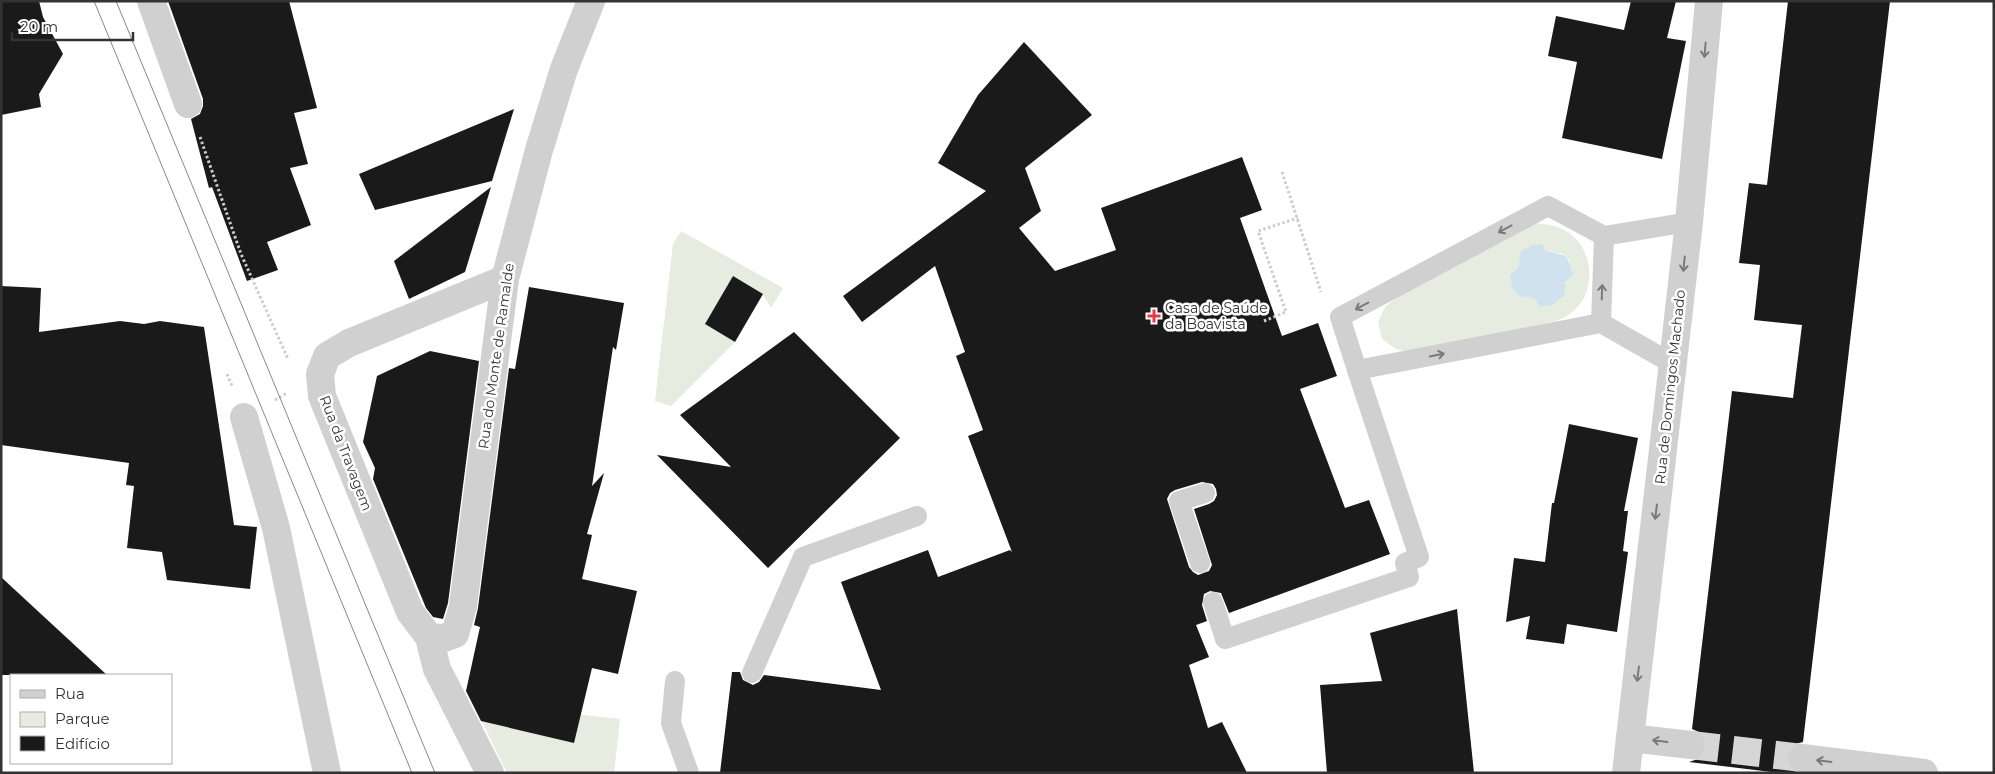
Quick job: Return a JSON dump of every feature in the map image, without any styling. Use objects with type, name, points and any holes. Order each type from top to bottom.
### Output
[{"type":"street","points":[[151,1],[188,104]]},
{"type":"street","name":"Rua do Monte de Ramalde","points":[[429,637],[444,638],[454,634],[463,606],[504,279],[539,150],[561,78],[592,1]]},
{"type":"street","name":"Rua de Domingos Machado","points":[[1626,773],[1689,222],[1709,1]]},
{"type":"street","points":[[320,374],[327,356],[349,342],[504,279]]},
{"type":"street","name":"Rua da Travagem","points":[[320,374],[322,396],[406,603],[410,612],[429,637],[436,669],[490,773]]},
{"type":"street","points":[[244,417],[276,528],[327,773]]},
{"type":"street","points":[[1630,738],[1690,744]]},
{"type":"street","points":[[1802,758],[1924,773]]},
{"type":"lane","points":[[1213,602],[1225,638],[1409,577],[1405,563],[1419,557],[1340,318],[1548,206],[1604,236],[1689,222]]},
{"type":"lane","points":[[1601,323],[1604,236]]},
{"type":"lane","points":[[1356,370],[1601,323],[1673,364]]},
{"type":"lane","points":[[1200,562],[1179,501],[1205,493]]},
{"type":"lane","points":[[752,674],[803,557],[917,516]]},
{"type":"lane","points":[[675,681],[671,723],[688,773]]},
{"type":"path","points":[[188,104],[241,254],[289,360],[320,374]]},
{"type":"path","points":[[1282,172],[1324,301]]},
{"type":"path","points":[[1264,321],[1286,312],[1258,231],[1298,218]]},
{"type":"path","points":[[244,417],[320,374]]},
{"type":"green space","points":[[1535,223],[1558,227],[1576,239],[1583,248],[1589,271],[1589,283],[1585,295],[1579,305],[1562,319],[1433,349],[1409,352],[1396,349],[1382,339],[1378,322],[1385,307],[1402,293]],"holes":[[[1545,250],[1563,254],[1570,261],[1563,289],[1536,300],[1510,275],[1518,268],[1522,251]]]},
{"type":"green space","points":[[681,231],[783,288],[771,308],[763,294],[733,277],[705,324],[735,342],[671,406],[655,401],[673,244]]},
{"type":"green space","points":[[473,703],[620,719],[614,773],[507,773]]},
{"type":"water","points":[[1542,244],[1545,250],[1561,254],[1567,258],[1573,275],[1565,282],[1564,296],[1552,305],[1540,307],[1532,298],[1519,297],[1512,287],[1510,275],[1518,268],[1521,251],[1532,245]]},
{"type":"building","points":[[1,1],[39,1],[43,17],[63,54],[39,94],[41,107],[1,115]]},
{"type":"building","points":[[168,1],[289,1],[317,108],[294,113],[308,164],[290,168],[311,225],[267,242],[278,270],[247,281],[212,187],[209,188],[191,119],[200,114],[203,99]]},
{"type":"building","points":[[1631,1],[1676,1],[1667,38],[1686,41],[1662,159],[1562,138],[1577,62],[1548,56],[1556,16],[1624,30]]},
{"type":"building","points":[[1788,1],[1890,1],[1803,742],[1795,744],[1790,748],[1787,756],[1788,765],[1798,773],[1780,773],[1689,762],[1703,755],[1707,746],[1705,738],[1701,733],[1692,729],[1732,391],[1793,398],[1802,325],[1754,320],[1760,265],[1739,263],[1749,183],[1767,185]]},
{"type":"building","points":[[1024,42],[1092,115],[1025,168],[1041,211],[1019,228],[1055,271],[1116,250],[1101,208],[1242,157],[1262,210],[1240,218],[1282,336],[1318,323],[1337,376],[1300,389],[1345,508],[1369,500],[1390,554],[1229,613],[1221,593],[1210,591],[1204,594],[1202,605],[1207,621],[1196,625],[1209,657],[1189,665],[1208,728],[1222,722],[1247,773],[720,773],[732,672],[740,672],[743,680],[753,685],[759,682],[764,675],[881,690],[841,582],[928,550],[938,577],[1010,550],[1012,552],[968,436],[983,430],[956,356],[965,352],[935,266],[862,322],[843,296],[986,191],[938,163],[978,95]],"holes":[[[1202,482],[1213,484],[1217,495],[1214,501],[1194,509],[1212,565],[1209,571],[1198,575],[1189,567],[1167,499],[1170,493],[1175,490]]]},
{"type":"building","points":[[514,109],[492,181],[375,210],[359,174]]},
{"type":"building","points":[[491,187],[465,272],[409,299],[394,261]]},
{"type":"building","points":[[733,276],[763,294],[735,342],[705,324]]},
{"type":"building","points":[[1,286],[41,288],[39,332],[120,321],[144,324],[160,321],[204,327],[234,525],[257,527],[250,589],[167,580],[162,552],[127,548],[134,486],[126,485],[129,463],[1,445]]},
{"type":"building","points":[[529,287],[624,303],[616,350],[613,347],[592,486],[604,473],[587,534],[592,535],[582,579],[637,591],[618,674],[592,668],[574,743],[481,721],[466,691],[480,627],[474,625],[478,608],[509,368],[515,369]]},
{"type":"building","points":[[794,332],[900,438],[768,568],[657,455],[731,467],[680,415]]},
{"type":"building","points":[[430,351],[479,361],[448,603],[443,619],[433,617],[426,608],[373,479],[375,468],[363,442],[377,376]]},
{"type":"building","points":[[1569,424],[1638,438],[1624,511],[1628,511],[1623,551],[1628,552],[1617,632],[1567,624],[1564,644],[1526,639],[1530,616],[1506,622],[1514,558],[1545,562],[1552,503],[1554,503]]},
{"type":"building","points":[[1,577],[106,674],[10,674],[1,675]]},
{"type":"building","points":[[1457,609],[1474,773],[1327,773],[1320,685],[1382,681],[1370,633]]},
{"type":"tunnel","points":[[1691,745],[1802,758]]},
{"type":"tram line","points":[[94,1],[412,773]]},
{"type":"tram line","points":[[116,1],[435,773]]},
{"type":"place","name":"Casa de Saúde da Boavista","points":[[1154,316]]}]
